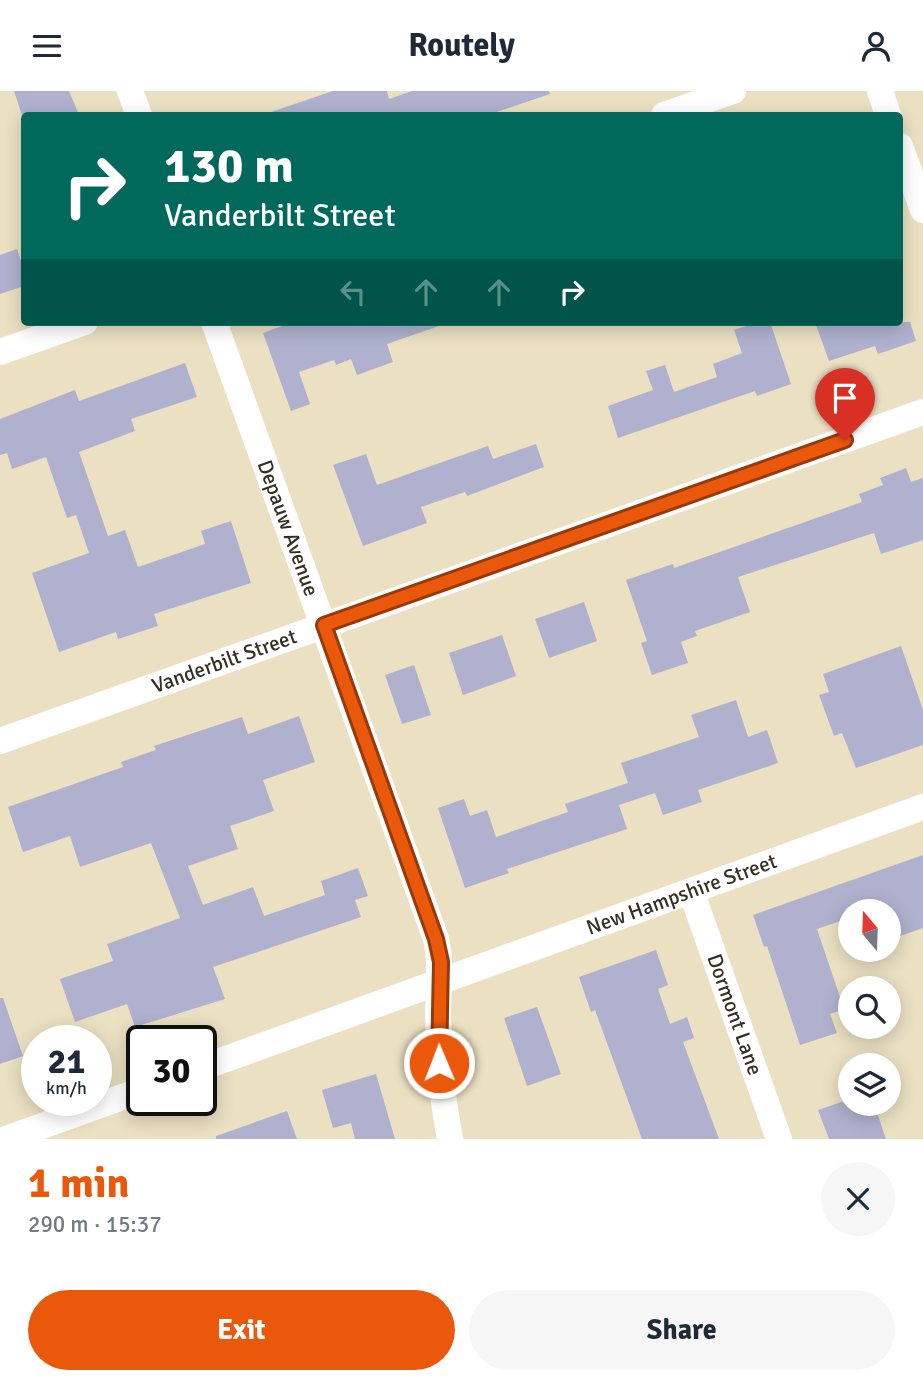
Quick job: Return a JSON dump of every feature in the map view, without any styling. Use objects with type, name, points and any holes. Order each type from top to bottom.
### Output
[{"type":"street","points":[[130,91],[138,112]]},
{"type":"street","points":[[673,112],[733,91]]},
{"type":"street","points":[[880,91],[887,112]]},
{"type":"street","points":[[903,154],[923,210]]},
{"type":"street","points":[[0,352],[74,326]]},
{"type":"street","name":"Depauw Avenue","points":[[215,326],[436,939],[441,962],[440,1088],[450,1139]]},
{"type":"street","name":"Vanderbilt Street","points":[[0,741],[923,412]]},
{"type":"street","name":"New Hampshire Street","points":[[217,1062],[923,807]]},
{"type":"street","name":"Dormont Lane","points":[[691,891],[779,1139]]},
{"type":"street","points":[[6,1139],[126,1096]]},
{"type":"building","points":[[14,91],[69,91],[78,112],[21,112]]},
{"type":"building","points":[[333,91],[387,91],[389,99],[412,91],[549,91],[550,94],[497,112],[271,112]]},
{"type":"building","points":[[17,249],[21,261],[21,287],[0,294],[0,255]]},
{"type":"building","points":[[903,322],[910,322],[916,341],[878,354],[875,346],[829,361],[816,326],[903,326]]},
{"type":"building","points":[[282,326],[439,326],[387,344],[393,362],[357,375],[351,359],[336,365],[334,360],[299,372],[310,404],[291,411],[263,333]]},
{"type":"building","points":[[746,326],[771,326],[791,384],[757,396],[755,391],[618,438],[608,406],[653,390],[646,371],[665,365],[674,392],[717,377],[713,364],[742,353],[734,330]]},
{"type":"building","points":[[185,363],[197,397],[131,419],[135,431],[79,452],[108,536],[125,530],[138,567],[205,544],[201,531],[231,521],[251,583],[154,614],[158,626],[118,639],[116,632],[59,652],[32,573],[89,553],[76,515],[67,518],[46,457],[12,469],[7,453],[0,455],[0,419],[75,390],[79,401]]},
{"type":"building","points":[[536,444],[544,467],[467,496],[465,492],[421,507],[427,523],[363,546],[333,465],[366,454],[377,485],[488,446],[493,459]]},
{"type":"building","points":[[906,468],[911,482],[923,478],[923,540],[881,554],[874,533],[738,577],[750,612],[695,631],[697,636],[681,642],[688,663],[652,675],[641,643],[647,641],[626,580],[673,564],[674,568],[862,502],[859,494],[883,485],[880,478]]},
{"type":"building","points":[[584,602],[597,641],[549,658],[535,619]]},
{"type":"building","points":[[502,635],[516,676],[463,695],[449,653]]},
{"type":"building","points":[[901,646],[923,710],[923,745],[856,768],[842,733],[834,736],[819,695],[829,692],[823,674]]},
{"type":"building","points":[[414,665],[431,715],[402,724],[385,675]]},
{"type":"building","points":[[736,700],[748,737],[767,730],[778,763],[698,790],[702,802],[663,815],[655,793],[619,805],[627,829],[507,869],[509,873],[465,888],[438,808],[464,799],[470,816],[487,810],[496,837],[568,812],[565,804],[628,783],[621,763],[699,737],[691,715]]},
{"type":"building","points":[[299,716],[315,762],[263,780],[274,811],[230,826],[238,849],[188,866],[203,905],[253,887],[264,916],[325,895],[321,881],[358,868],[368,896],[355,900],[361,917],[213,967],[225,999],[141,1025],[134,1025],[127,1004],[75,1022],[60,979],[113,961],[107,944],[180,918],[151,843],[80,867],[70,836],[23,852],[8,807],[123,767],[121,762],[156,750],[154,746],[242,717],[248,734]]},
{"type":"building","points":[[923,855],[923,928],[901,936],[901,899],[838,899],[838,922],[817,929],[838,991],[838,1011],[830,1014],[837,1033],[800,1045],[767,946],[764,947],[753,915]]},
{"type":"building","points":[[656,950],[668,985],[658,989],[670,1024],[687,1017],[694,1038],[683,1042],[719,1139],[642,1139],[595,1010],[591,1012],[579,977]]},
{"type":"building","points":[[0,998],[3,998],[21,1057],[0,1064]]},
{"type":"building","points":[[537,1007],[561,1074],[527,1086],[504,1018]]},
{"type":"building","points":[[376,1074],[395,1139],[355,1139],[351,1123],[333,1128],[322,1090]]},
{"type":"building","points":[[838,1103],[838,1116],[878,1116],[886,1139],[829,1139],[818,1110]]},
{"type":"building","points":[[287,1111],[297,1139],[216,1139],[216,1136]]},
{"type":"route","points":[[439,1063],[441,962],[436,939],[324,625],[845,440]]}]
